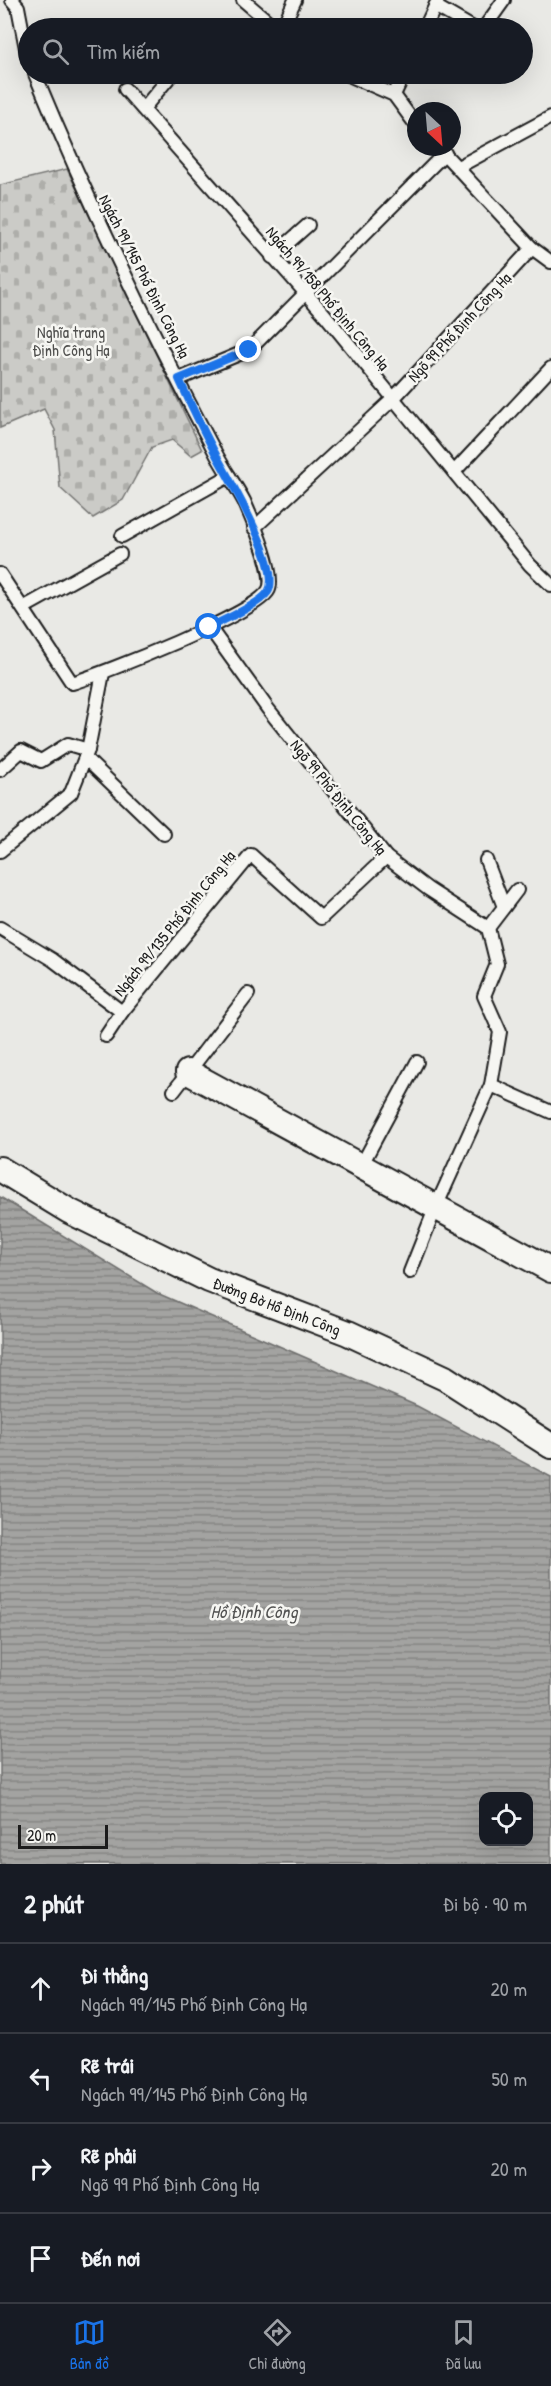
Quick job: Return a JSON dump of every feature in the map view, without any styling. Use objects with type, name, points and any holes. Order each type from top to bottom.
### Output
[{"type":"street","points":[[181,1081],[361,1166],[435,1209],[551,1270]]},
{"type":"street","name":"Đường Bờ Hồ Định Công","points":[[0,1168],[69,1211],[209,1280],[348,1333],[445,1378],[551,1446]]},
{"type":"lane","points":[[12,0],[18,7],[20,18]]},
{"type":"lane","points":[[243,0],[264,18]]},
{"type":"lane","points":[[287,18],[295,0]]},
{"type":"lane","points":[[491,18],[504,0]]},
{"type":"lane","points":[[429,18],[436,3],[458,18]]},
{"type":"lane","name":"Ngách 99/145 Phố Định Công Hạ","points":[[39,84],[81,184],[243,501],[269,570],[269,591],[259,600],[209,627]]},
{"type":"lane","points":[[143,109],[164,84]]},
{"type":"lane","points":[[368,84],[394,95],[407,113]]},
{"type":"lane","points":[[394,95],[399,84]]},
{"type":"lane","name":"Ngách 99/158 Phố Định Công Hạ","points":[[125,89],[325,315],[392,400],[530,565],[551,585]]},
{"type":"lane","points":[[458,166],[551,117]]},
{"type":"lane","points":[[179,379],[249,350],[436,156]]},
{"type":"lane","points":[[448,156],[532,248],[551,262]]},
{"type":"lane","points":[[272,257],[308,225]]},
{"type":"lane","name":"Ngõ 99 Phố Định Công Hạ","points":[[254,528],[392,400],[532,248]]},
{"type":"lane","points":[[454,472],[551,368]]},
{"type":"lane","points":[[122,537],[229,476]]},
{"type":"lane","points":[[23,608],[120,554]]},
{"type":"lane","points":[[0,574],[72,683],[103,673],[209,627]]},
{"type":"lane","name":"Ngõ 99 Phố Định Công Hạ","points":[[209,627],[268,709],[386,857],[428,889],[488,928]]},
{"type":"lane","points":[[0,851],[70,793],[86,754],[103,673]]},
{"type":"lane","points":[[0,770],[21,751],[41,761],[68,744],[86,754],[164,834]]},
{"type":"lane","name":"Ngách 99/135 Phố Định Công Hạ","points":[[0,928],[53,960],[122,1012],[251,855],[321,918],[386,857]]},
{"type":"lane","points":[[486,860],[504,907]]},
{"type":"lane","points":[[410,1272],[435,1209],[491,1084],[500,1032],[484,996],[497,964],[488,928],[517,890]]},
{"type":"lane","points":[[181,1081],[248,994]]},
{"type":"lane","points":[[106,1036],[122,1012]]},
{"type":"lane","points":[[361,1166],[417,1062]]},
{"type":"lane","points":[[491,1084],[551,1112]]},
{"type":"green space","name":"Nghĩa trang Định Công Hạ","points":[[67,169],[202,450],[191,456],[172,440],[152,447],[123,500],[93,518],[60,488],[55,430],[44,409],[0,428],[0,185]]},
{"type":"water","name":"Hồ Định Công","points":[[0,1197],[157,1293],[417,1406],[551,1477],[551,1864],[0,1864]]},
{"type":"route","points":[[209,627],[259,600],[269,591],[269,570],[243,501],[214,451],[179,379],[249,350]]}]
